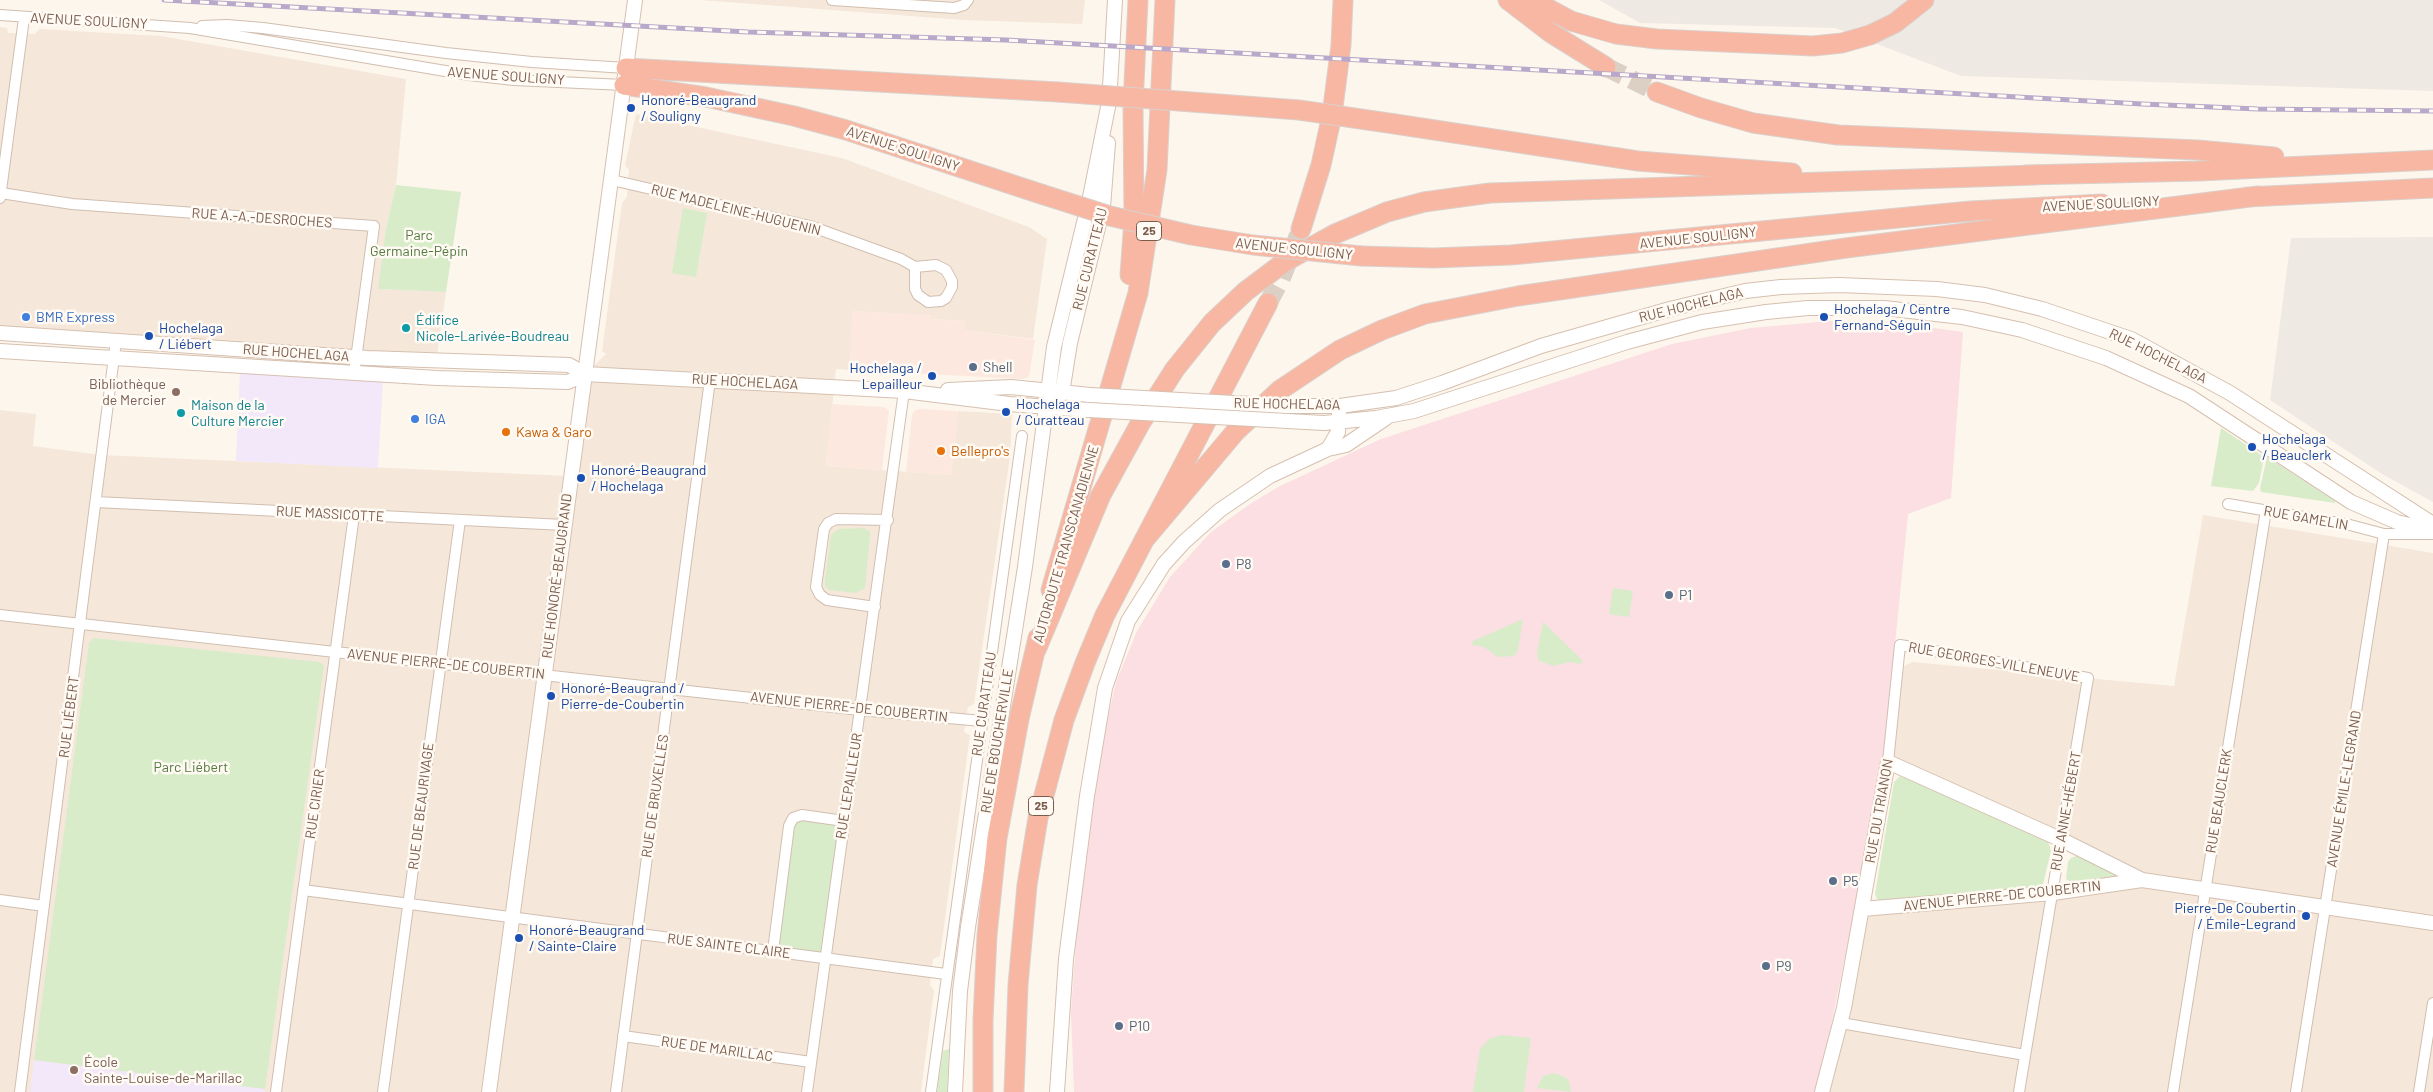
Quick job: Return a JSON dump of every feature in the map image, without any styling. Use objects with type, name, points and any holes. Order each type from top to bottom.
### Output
[{"type":"highway","points":[[1100,426],[1126,300],[1132,253],[1134,207],[1133,105],[1138,0]]},
{"type":"highway","name":"AUTOROUTE TRANSCANADIENNE","points":[[983,1092],[986,961],[996,847],[1019,719],[1058,562],[1138,294],[1152,215],[1160,128],[1165,0]]},
{"type":"highway","points":[[1301,229],[1321,165],[1332,115],[1341,45],[1344,0]]},
{"type":"highway","points":[[1508,0],[1551,33],[1606,67]]},
{"type":"highway","points":[[1532,0],[1571,21],[1616,34],[1657,39],[1813,46],[1842,43],[1870,36],[1901,19],[1924,0]]},
{"type":"highway","name":"AVENUE SOULIGNY","points":[[625,77],[1058,92],[1299,110],[1673,165],[1790,173],[2036,175],[2199,171],[2433,160]]},
{"type":"highway","name":"AVENUE SOULIGNY","points":[[625,77],[846,130],[1110,216],[1191,235],[1261,246],[1361,256],[1433,258],[1511,256],[1971,211],[2433,188]]},
{"type":"highway","points":[[1657,92],[1701,108],[1745,120],[1788,129],[1838,136],[2198,150],[2343,163]]},
{"type":"highway","points":[[1036,650],[1100,496],[1152,402],[1192,346],[1234,301],[1286,261],[1348,227],[1407,207],[1456,197],[1532,191],[2036,175]]},
{"type":"highway","points":[[1144,540],[1236,432],[1280,390],[1340,350],[1382,330],[1417,317],[1509,297],[1831,250],[2258,196]]},
{"type":"highway","name":"25","points":[[1014,1092],[1017,1005],[1023,919],[1038,818],[1056,748],[1082,670],[1105,615],[1268,303]]},
{"type":"main road","name":"RUE HONORÉ-BEAUGRAND","points":[[490,1092],[635,0]]},
{"type":"main road","name":"RUE CURATTEAU","points":[[1062,393],[1068,353],[1096,240],[1105,191],[1115,3]]},
{"type":"main road","name":"RUE CURATTEAU","points":[[1048,392],[1055,339],[1088,207],[1109,102]]},
{"type":"main road","name":"RUE HOCHELAGA","points":[[904,391],[1011,387],[1090,395],[1324,407],[1340,406],[1385,400],[1410,394],[1541,346],[1670,309],[1746,291],[1839,284],[1937,289],[1985,295],[2042,308],[2131,340],[2230,392],[2433,524]]},
{"type":"main road","name":"RUE HOCHELAGA","points":[[0,333],[356,358],[569,365],[585,374],[904,391],[1045,407],[1324,423],[1388,416],[1426,408],[1627,342],[1702,322],[1766,312],[1815,308],[1884,308],[1962,317],[2030,332],[2106,358],[2153,378],[2223,417],[2351,502],[2397,522],[2433,533]]},
{"type":"main road","name":"RUE HOCHELAGA","points":[[0,352],[441,378],[568,382],[585,374]]},
{"type":"main road","points":[[441,378],[442,362]]},
{"type":"main road","name":"RUE DE BOUCHERVILLE","points":[[955,1092],[960,991],[969,919],[1025,567],[1048,392]]},
{"type":"main road","points":[[1045,407],[1062,393]]},
{"type":"main road","points":[[1328,450],[1338,432],[1340,406]]},
{"type":"main road","points":[[1057,1092],[1064,974],[1078,858],[1102,698],[1122,635],[1134,610],[1158,572],[1194,533],[1252,487],[1328,450],[1352,442],[1388,416]]},
{"type":"main road","name":"AVENUE PIERRE-DE COUBERTIN","points":[[1888,762],[2062,840],[2142,880]]},
{"type":"main road","name":"RUE DU TRIANON","points":[[1822,1092],[1841,1024],[1888,762]]},
{"type":"main road","name":"AVENUE PIERRE-DE COUBERTIN","points":[[1862,909],[2053,893],[2142,880],[2433,923]]},
{"type":"street","points":[[832,0],[874,1],[954,8],[966,3]]},
{"type":"street","name":"AVENUE SOULIGNY","points":[[0,15],[178,27],[227,25],[254,27],[446,53],[532,62],[625,77]]},
{"type":"street","points":[[0,196],[24,18]]},
{"type":"street","name":"AVENUE SOULIGNY","points":[[178,27],[469,75],[625,77]]},
{"type":"street","name":"RUE MADELEINE-HUGUENIN","points":[[612,180],[810,226],[915,267]]},
{"type":"street","name":"RUE A.-A.-DESROCHES","points":[[0,196],[72,204],[374,226],[354,374]]},
{"type":"street","name":"RUE LIÉBERT","points":[[20,1092],[116,342]]},
{"type":"street","name":"RUE DE BRUXELLES","points":[[616,1092],[710,380]]},
{"type":"street","name":"RUE LEPAILLEUR","points":[[807,1092],[888,520],[904,391]]},
{"type":"street","name":"RUE CURATTEAU","points":[[931,1092],[1022,436]]},
{"type":"street","name":"RUE MASSICOTTE","points":[[96,502],[564,525]]},
{"type":"street","name":"RUE GAMELIN","points":[[2228,504],[2350,525],[2384,534]]},
{"type":"street","name":"RUE BEAUCLERK","points":[[2173,1092],[2266,510]]},
{"type":"street","name":"RUE CIRIER","points":[[276,1092],[354,515]]},
{"type":"street","points":[[875,607],[827,600],[820,595],[816,587],[824,529],[828,523],[836,519],[888,520]]},
{"type":"street","name":"RUE DE BEAURIVAGE","points":[[383,1092],[460,520]]},
{"type":"street","points":[[2384,534],[2433,533]]},
{"type":"street","name":"AVENUE ÉMILE-LEGRAND","points":[[2296,1092],[2384,534]]},
{"type":"street","name":"AVENUE PIERRE-DE COUBERTIN","points":[[0,615],[80,626],[336,652],[860,710],[982,721]]},
{"type":"street","name":"RUE GEORGES-VILLENEUVE","points":[[1900,645],[2088,678]]},
{"type":"street","name":"RUE DU TRIANON","points":[[1888,762],[1900,645]]},
{"type":"street","name":"RUE ANNE-HÉBERT","points":[[2019,1092],[2088,678]]},
{"type":"street","points":[[773,952],[789,826],[794,818],[802,815],[844,821]]},
{"type":"street","name":"RUE SAINTE CLAIRE","points":[[303,890],[946,974]]},
{"type":"street","points":[[0,900],[44,906]]},
{"type":"street","points":[[2419,1092],[2433,1003]]},
{"type":"street","points":[[1841,1024],[2026,1055]]},
{"type":"street","name":"RUE DE MARILLAC","points":[[623,1036],[811,1062]]},
{"type":"shaded area","points":[[700,0],[1085,0],[1082,24],[963,20]]},
{"type":"shaded area","points":[[1599,0],[2433,0],[2433,91],[1961,76],[1835,28],[1640,23]]},
{"type":"shaded area","points":[[0,27],[7,28],[8,33],[35,34],[39,29],[161,36],[406,79],[396,185],[386,229],[379,289],[446,292],[436,362],[0,333]]},
{"type":"shaded area","points":[[636,114],[842,158],[1029,227],[1047,239],[1033,339],[965,330],[965,321],[931,319],[931,316],[853,311],[850,370],[836,369],[826,466],[951,475],[958,411],[1012,414],[1010,457],[974,704],[968,707],[964,732],[970,735],[940,956],[933,959],[930,985],[934,990],[921,1092],[0,1092],[0,410],[36,414],[33,446],[101,455],[568,476],[585,374],[606,354],[602,351],[622,203],[627,197],[629,170],[625,165]]},
{"type":"shaded area","points":[[2433,237],[2433,502],[2382,474],[2270,400],[2291,238]]},
{"type":"shaded area","points":[[852,311],[931,315],[931,319],[965,321],[965,330],[1035,340],[1029,377],[1023,379],[850,370]]},
{"type":"shaded area","points":[[1830,321],[1890,322],[1963,332],[1951,498],[1908,514],[1883,765],[1818,1092],[1074,1092],[1071,1012],[1078,913],[1100,751],[1116,682],[1137,631],[1170,577],[1211,532],[1278,487],[1381,439],[1672,344],[1751,328]]},
{"type":"shaded area","points":[[240,371],[383,381],[378,468],[236,461]]},
{"type":"shaded area","points":[[832,404],[884,407],[889,411],[882,470],[826,466]]},
{"type":"shaded area","points":[[919,409],[958,411],[951,475],[906,472],[912,415],[914,411]]},
{"type":"shaded area","points":[[2203,515],[2433,553],[2433,1092],[1822,1092],[1862,909],[2141,880],[1888,762],[1903,667],[1912,662],[2174,686]]},
{"type":"shaded area","name":"École Sainte-Louise-de-Marillac","points":[[34,1060],[265,1089],[265,1092],[30,1092]]},
{"type":"green space","name":"Parc Germaine-Pépin","points":[[396,185],[461,192],[446,292],[378,289],[386,229]]},
{"type":"green space","points":[[683,208],[707,213],[696,277],[672,273]]},
{"type":"green space","points":[[2221,428],[2264,457],[2259,483],[2253,491],[2211,486]]},
{"type":"green space","points":[[2267,457],[2335,501],[2335,503],[2261,492],[2260,488]]},
{"type":"green space","points":[[864,528],[870,532],[865,588],[856,593],[829,590],[825,586],[825,580],[831,535],[839,529]]},
{"type":"green space","points":[[1613,588],[1633,591],[1629,617],[1609,614]]},
{"type":"green space","points":[[1523,619],[1518,650],[1514,656],[1498,657],[1484,647],[1472,645],[1473,641]]},
{"type":"green space","points":[[1543,622],[1582,660],[1582,664],[1570,662],[1553,666],[1538,660],[1537,653]]},
{"type":"green space","name":"Parc Liébert","points":[[94,638],[319,662],[324,665],[265,1089],[34,1060],[89,643]]},
{"type":"green space","points":[[1900,776],[1904,778],[1905,776],[2048,841],[2051,851],[2043,884],[2040,885],[2040,888],[1881,901],[1877,899],[1875,894],[1894,782]]},
{"type":"green space","points":[[793,818],[844,821],[825,958],[773,951]]},
{"type":"green space","points":[[2079,855],[2126,877],[2074,884],[2066,879],[2068,862],[2071,858]]},
{"type":"green space","points":[[1501,1035],[1531,1038],[1524,1092],[1473,1092],[1480,1049],[1489,1039]]},
{"type":"green space","points":[[949,1049],[947,1092],[937,1092],[943,1051]]},
{"type":"green space","points":[[1554,1073],[1565,1077],[1569,1081],[1571,1092],[1537,1088],[1543,1076]]},
{"type":"tunnel","points":[[1606,67],[1657,92]]},
{"type":"tunnel","points":[[1268,303],[1281,279],[1301,229]]},
{"type":"railway","points":[[164,0],[748,32],[1006,40],[2142,104],[2258,109],[2433,111]]},
{"type":"place","name":"Honoré-Beaugrand / Souligny","points":[[631,108]]},
{"type":"place","name":"BMR Express","points":[[26,317]]},
{"type":"place","name":"Hochelaga / Centre Fernand-Séguin","points":[[1824,317]]},
{"type":"place","name":"Édifice Nicole-Larivée-Boudreau","points":[[406,328]]},
{"type":"place","name":"Hochelaga / Liébert","points":[[149,336]]},
{"type":"place","name":"Shell","points":[[973,367]]},
{"type":"place","name":"Hochelaga / Lepailleur","points":[[932,376]]},
{"type":"place","name":"Bibliothèque de Mercier","points":[[176,392]]},
{"type":"place","name":"Hochelaga / Curatteau","points":[[1006,412]]},
{"type":"place","name":"Maison de la Culture Mercier","points":[[181,413]]},
{"type":"place","name":"IGA","points":[[415,419]]},
{"type":"place","name":"Kawa & Garo","points":[[506,432]]},
{"type":"place","name":"Hochelaga / Beauclerk","points":[[2252,447]]},
{"type":"place","name":"Bellepro's","points":[[941,451]]},
{"type":"place","name":"Honoré-Beaugrand / Hochelaga","points":[[581,478]]},
{"type":"place","name":"P8","points":[[1226,564]]},
{"type":"place","name":"P1","points":[[1669,595]]},
{"type":"place","name":"Honoré-Beaugrand / Pierre-de-Coubertin","points":[[551,696]]},
{"type":"place","name":"P5","points":[[1833,881]]},
{"type":"place","name":"Pierre-De Coubertin / Émile-Legrand","points":[[2306,916]]},
{"type":"place","name":"Honoré-Beaugrand / Sainte-Claire","points":[[519,938]]},
{"type":"place","name":"P9","points":[[1766,966]]},
{"type":"place","name":"P10","points":[[1119,1026]]},
{"type":"place","name":"École Sainte-Louise-de-Marillac","points":[[74,1070]]}]
